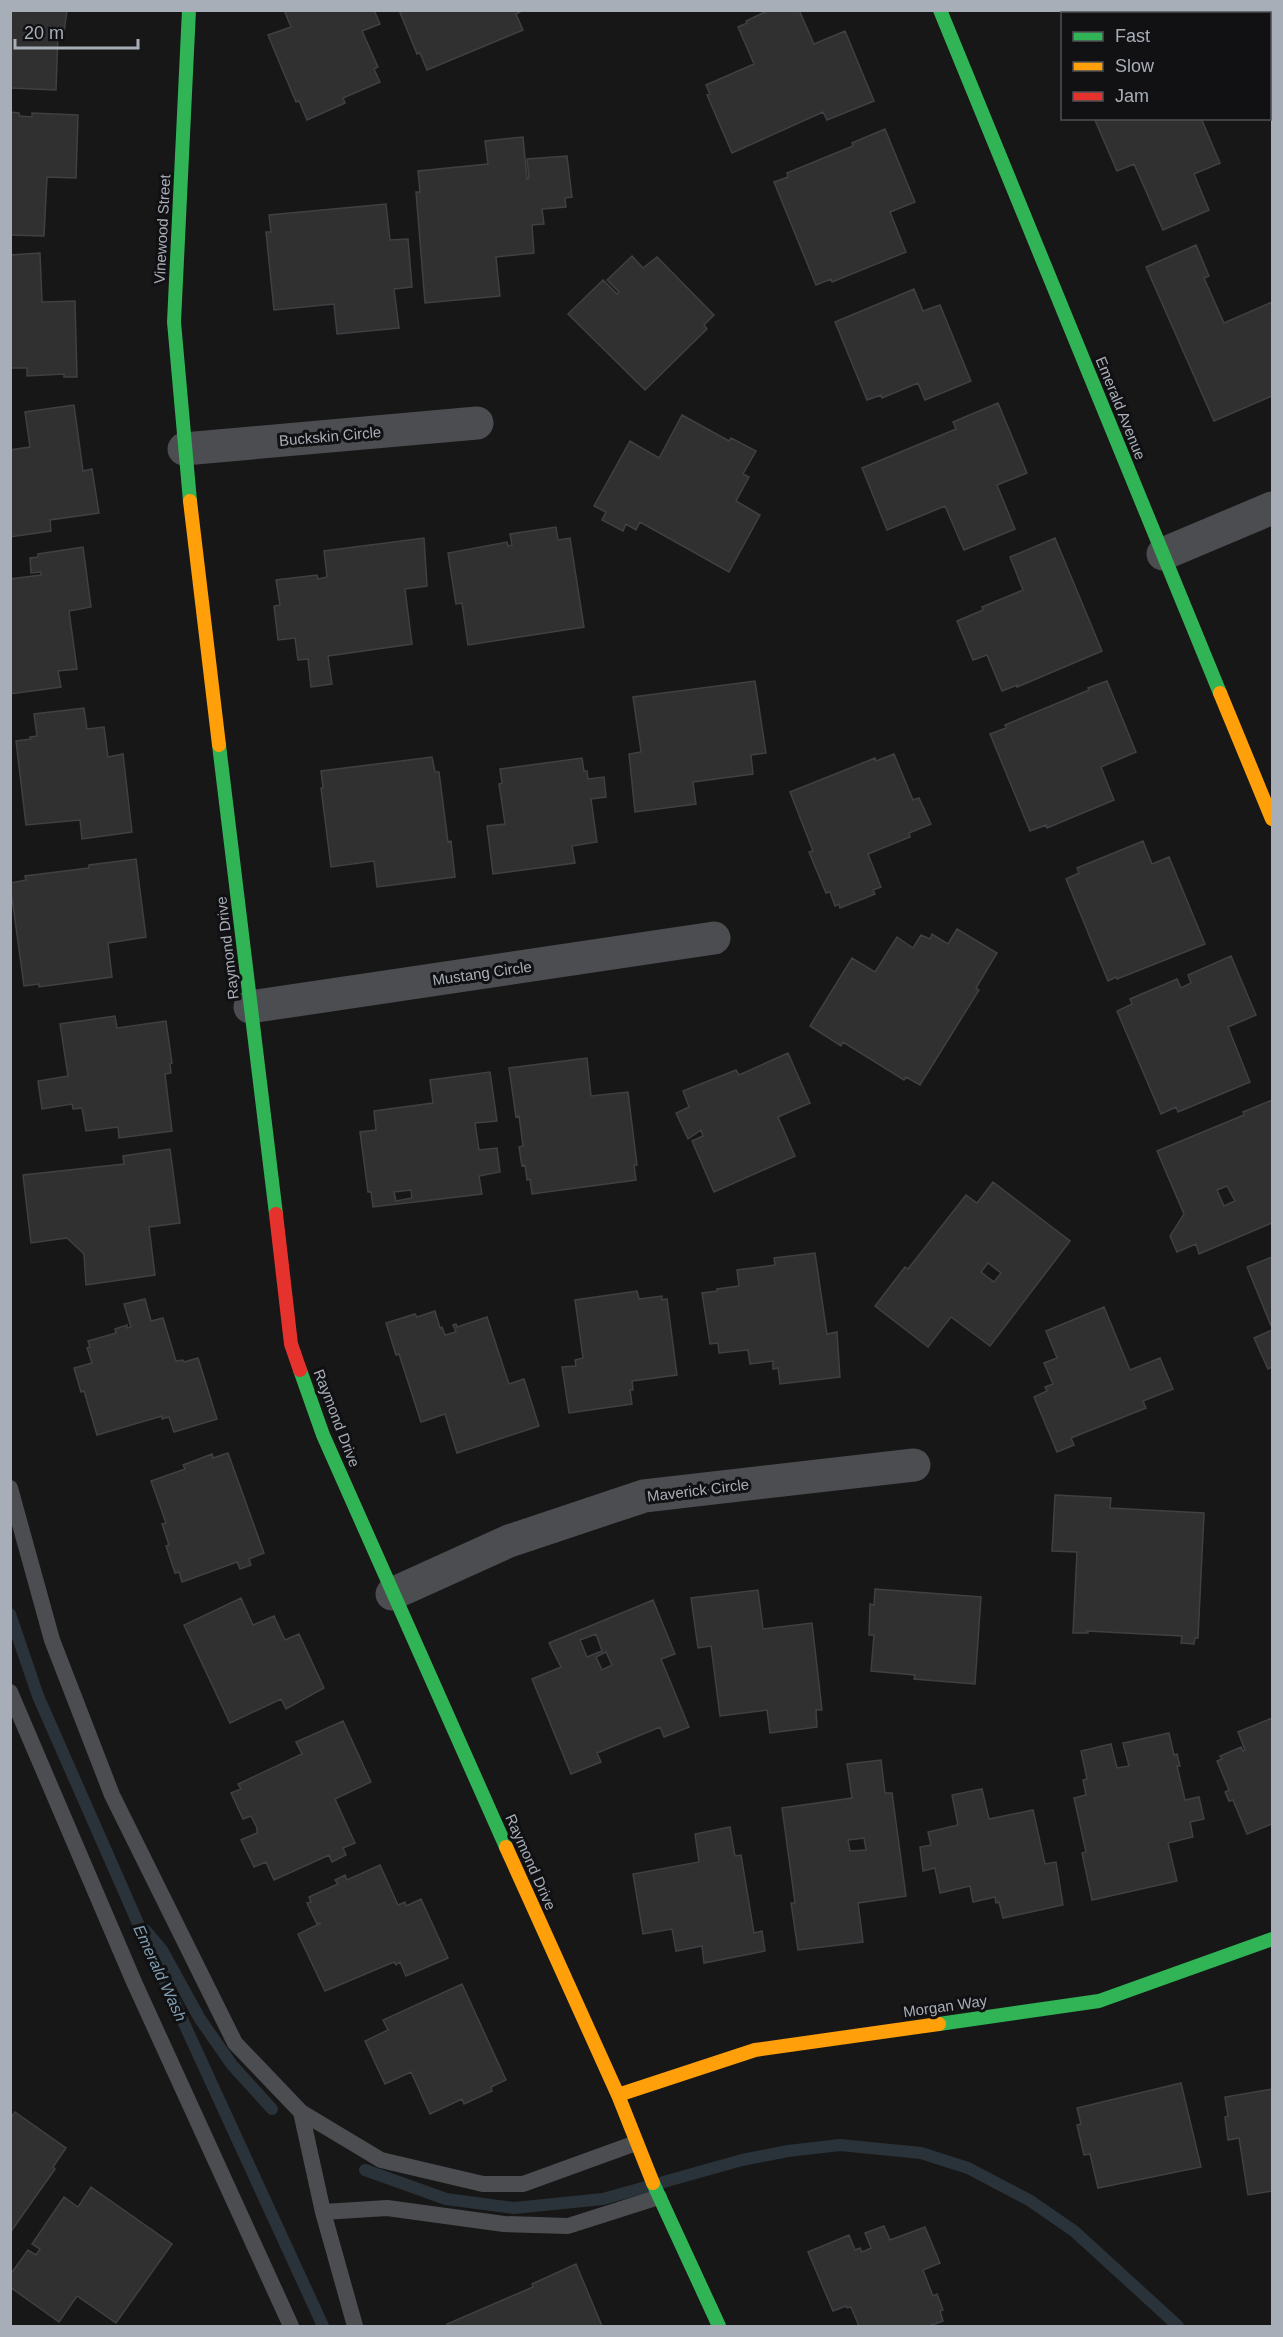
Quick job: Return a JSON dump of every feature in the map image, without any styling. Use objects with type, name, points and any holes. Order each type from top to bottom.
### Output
[{"type":"street","name":"Vinewood Street","points":[[184,449],[174,322],[189,10]]},
{"type":"street","name":"Emerald Avenue","points":[[940,10],[1272,819]]},
{"type":"street","name":"Buckskin Circle","points":[[184,449],[477,423]]},
{"type":"street","name":"Raymond Drive","points":[[184,449],[291,1344],[323,1435],[392,1594],[618,2095],[659,2197],[719,2326]]},
{"type":"street","points":[[1163,555],[1272,508]]},
{"type":"street","name":"Mustang Circle","points":[[250,1007],[714,938]]},
{"type":"street","name":"Maverick Circle","points":[[392,1594],[509,1541],[644,1496],[914,1465]]},
{"type":"street","name":"Morgan Way","points":[[618,2095],[755,2050],[1099,2001],[1272,1939]]},
{"type":"lane","points":[[10,1488],[52,1640],[112,1795],[235,2043],[301,2112],[381,2160],[483,2184],[523,2184],[638,2149]]},
{"type":"lane","points":[[10,1692],[134,1982],[291,2326]]},
{"type":"lane","points":[[301,2112],[323,2212],[355,2326]]},
{"type":"lane","points":[[323,2212],[387,2208],[504,2224],[568,2226],[659,2197]]},
{"type":"building","points":[[10,10],[67,10],[64,33],[58,33],[56,90],[10,88]]},
{"type":"building","points":[[284,10],[374,10],[380,24],[362,31],[378,67],[374,69],[380,82],[343,98],[345,103],[307,120],[299,101],[296,102],[268,35],[291,27]]},
{"type":"building","points":[[399,10],[519,10],[520,12],[516,14],[523,30],[427,70],[420,53],[417,54]]},
{"type":"building","points":[[769,10],[799,10],[814,44],[845,31],[874,101],[827,120],[823,112],[732,153],[707,95],[710,94],[706,85],[754,64],[738,27]]},
{"type":"building","points":[[1069,10],[1179,10],[1175,12],[1070,12]]},
{"type":"building","points":[[10,112],[32,117],[32,113],[78,115],[76,178],[47,177],[44,236],[10,235]]},
{"type":"building","points":[[1095,120],[1202,120],[1220,163],[1194,174],[1209,210],[1163,230],[1134,164],[1117,171]]},
{"type":"building","points":[[885,129],[915,202],[890,212],[906,252],[832,282],[831,279],[816,285],[774,182],[788,177],[787,173],[853,146],[852,143]]},
{"type":"building","points":[[523,137],[527,179],[529,178],[527,159],[567,156],[572,197],[565,198],[566,207],[542,209],[544,224],[532,225],[534,253],[496,257],[500,296],[425,303],[416,192],[420,192],[418,171],[488,164],[485,141]]},
{"type":"building","points":[[386,204],[390,240],[408,239],[412,287],[394,289],[399,328],[337,334],[334,304],[274,310],[266,232],[271,232],[269,215]]},
{"type":"building","points":[[1196,245],[1209,276],[1204,278],[1224,323],[1272,302],[1272,396],[1214,421],[1146,267]]},
{"type":"building","points":[[40,253],[42,302],[75,301],[77,377],[64,377],[64,374],[27,376],[27,368],[10,368],[10,255]]},
{"type":"building","points":[[632,256],[643,268],[657,257],[714,315],[704,325],[707,329],[645,390],[568,314],[603,280],[617,294],[619,292],[607,280]]},
{"type":"building","points":[[914,289],[923,311],[940,305],[971,381],[925,400],[918,383],[882,398],[881,395],[867,400],[835,322]]},
{"type":"building","points":[[998,403],[1027,473],[997,485],[1015,529],[964,550],[945,506],[887,530],[862,468],[956,429],[953,422]]},
{"type":"building","points":[[74,405],[83,471],[92,469],[99,513],[50,520],[51,531],[10,537],[10,450],[30,447],[25,412]]},
{"type":"building","points":[[682,415],[729,441],[731,438],[756,451],[743,474],[749,477],[736,501],[760,515],[729,572],[640,522],[636,530],[626,524],[623,531],[602,520],[606,512],[594,506],[630,441],[659,458]]},
{"type":"building","points":[[556,527],[558,540],[570,538],[584,627],[468,645],[462,603],[456,604],[448,553],[507,542],[508,546],[512,545],[510,534]]},
{"type":"building","points":[[424,538],[427,586],[405,589],[412,644],[328,656],[332,684],[311,687],[308,659],[298,660],[295,638],[278,640],[274,606],[280,605],[276,580],[317,575],[318,579],[327,577],[324,551]]},
{"type":"building","points":[[1055,538],[1102,651],[1017,687],[1017,685],[1002,691],[987,655],[973,660],[957,621],[983,610],[982,607],[1023,590],[1010,557]]},
{"type":"building","points":[[83,547],[91,607],[69,611],[77,669],[58,671],[61,687],[10,694],[10,579],[41,575],[41,572],[31,573],[30,558],[38,557],[38,554]]},
{"type":"building","points":[[755,681],[766,753],[751,755],[753,774],[693,782],[696,804],[635,812],[629,754],[641,752],[633,697]]},
{"type":"building","points":[[1107,681],[1136,752],[1101,767],[1114,800],[1047,828],[1046,825],[1030,831],[990,734],[1006,728],[1005,725]]},
{"type":"building","points":[[84,708],[87,729],[104,727],[108,757],[123,754],[132,832],[82,839],[80,820],[26,825],[16,741],[37,736],[34,714]]},
{"type":"building","points":[[894,754],[913,800],[919,798],[931,824],[909,833],[910,837],[868,854],[881,887],[873,890],[875,894],[840,908],[839,904],[835,906],[830,892],[826,893],[809,852],[813,851],[790,792],[875,758],[876,761]]},
{"type":"building","points":[[432,757],[435,772],[439,772],[455,877],[377,887],[374,861],[331,867],[321,771]]},
{"type":"building","points":[[582,758],[588,779],[604,777],[606,797],[591,799],[597,842],[572,846],[575,863],[493,874],[487,826],[505,824],[499,784],[502,783],[500,769]]},
{"type":"building","points":[[1143,841],[1152,864],[1169,857],[1205,944],[1108,981],[1066,879],[1079,873],[1077,868]]},
{"type":"building","points":[[136,859],[146,937],[108,943],[112,977],[39,987],[39,984],[24,986],[10,883],[26,880],[25,876]]},
{"type":"building","points":[[957,929],[997,953],[976,988],[979,990],[920,1085],[906,1077],[904,1080],[843,1042],[841,1046],[810,1026],[852,958],[875,972],[897,937],[913,948],[921,935],[930,939],[932,934],[948,944]]},
{"type":"building","points":[[1231,956],[1256,1015],[1228,1027],[1250,1082],[1178,1112],[1176,1107],[1161,1114],[1117,1011],[1132,1004],[1130,999],[1177,979],[1181,988],[1191,983],[1188,975]]},
{"type":"building","points":[[115,1016],[117,1028],[166,1021],[172,1063],[170,1064],[171,1073],[165,1074],[172,1131],[119,1138],[118,1127],[86,1131],[82,1108],[73,1109],[72,1104],[42,1109],[38,1081],[68,1076],[60,1024]]},
{"type":"building","points":[[788,1053],[810,1103],[778,1117],[795,1156],[714,1192],[692,1141],[703,1136],[701,1130],[688,1139],[676,1113],[689,1107],[683,1091],[736,1070],[739,1075]]},
{"type":"building","points":[[587,1058],[591,1096],[628,1092],[637,1165],[634,1165],[636,1180],[532,1194],[525,1165],[522,1166],[519,1147],[523,1146],[509,1068]]},
{"type":"building","points":[[490,1072],[497,1121],[475,1123],[479,1150],[497,1148],[500,1172],[479,1176],[482,1194],[373,1207],[371,1192],[368,1192],[360,1132],[376,1130],[374,1111],[433,1103],[430,1080]],"holes":[[[411,1190],[412,1198],[396,1201],[394,1192]]]},
{"type":"building","points":[[1272,1100],[1272,1223],[1199,1254],[1196,1244],[1177,1252],[1170,1236],[1184,1214],[1157,1151],[1244,1115],[1243,1112]],"holes":[[[1227,1186],[1235,1201],[1224,1206],[1217,1190]]]},
{"type":"building","points":[[170,1149],[180,1223],[149,1227],[155,1275],[86,1285],[84,1254],[67,1238],[31,1243],[23,1175],[124,1164],[123,1156]]},
{"type":"building","points":[[993,1182],[1070,1241],[990,1346],[951,1317],[928,1347],[875,1306],[905,1267],[908,1269],[966,1195],[977,1203]],"holes":[[[988,1263],[1001,1273],[994,1282],[981,1272]]]},
{"type":"building","points":[[815,1253],[827,1334],[837,1332],[840,1377],[780,1384],[778,1368],[773,1369],[773,1361],[750,1364],[748,1350],[719,1353],[718,1343],[710,1344],[702,1293],[739,1286],[737,1270],[775,1265],[774,1258]]},
{"type":"building","points":[[1272,1257],[1272,1328],[1247,1267]]},
{"type":"building","points":[[637,1291],[639,1299],[662,1296],[662,1300],[667,1299],[677,1375],[632,1381],[633,1390],[630,1390],[632,1404],[569,1413],[562,1367],[576,1366],[575,1360],[583,1358],[575,1300]]},
{"type":"building","points":[[145,1299],[151,1321],[163,1318],[176,1361],[183,1360],[184,1362],[198,1358],[217,1419],[174,1432],[169,1417],[162,1419],[162,1416],[97,1435],[84,1391],[81,1392],[74,1368],[92,1363],[87,1348],[90,1347],[88,1341],[116,1333],[115,1329],[127,1325],[127,1328],[131,1327],[124,1304]]},
{"type":"building","points":[[1104,1307],[1130,1370],[1160,1358],[1173,1389],[1143,1401],[1146,1408],[1071,1438],[1074,1445],[1057,1452],[1034,1397],[1047,1391],[1045,1387],[1053,1384],[1044,1363],[1057,1358],[1046,1331]]},
{"type":"building","points":[[435,1311],[440,1328],[442,1327],[445,1335],[456,1332],[453,1325],[456,1324],[457,1327],[487,1317],[509,1384],[524,1379],[539,1426],[457,1453],[445,1414],[421,1422],[399,1354],[396,1355],[386,1323],[415,1314],[417,1317]]},
{"type":"building","points":[[1272,1330],[1272,1367],[1268,1369],[1254,1338]]},
{"type":"building","points":[[228,1453],[264,1553],[249,1559],[251,1565],[240,1569],[237,1562],[182,1582],[179,1572],[175,1573],[166,1546],[169,1545],[162,1524],[166,1523],[151,1481],[185,1469],[183,1465],[212,1454],[213,1458]]},
{"type":"building","points":[[1055,1495],[1111,1498],[1110,1508],[1204,1513],[1198,1638],[1195,1638],[1194,1644],[1181,1643],[1182,1636],[1087,1631],[1088,1633],[1073,1633],[1077,1552],[1052,1551]]},
{"type":"building","points":[[875,1589],[981,1597],[975,1684],[914,1679],[915,1675],[871,1671],[874,1635],[869,1635],[870,1604],[874,1605]]},
{"type":"building","points":[[758,1590],[763,1629],[812,1623],[822,1710],[816,1710],[817,1727],[770,1733],[767,1710],[720,1716],[711,1646],[698,1648],[691,1598]]},
{"type":"building","points":[[241,1598],[253,1625],[274,1616],[285,1640],[299,1634],[324,1688],[286,1709],[281,1699],[230,1723],[184,1625]]},
{"type":"building","points":[[653,1600],[675,1654],[661,1659],[689,1727],[664,1737],[660,1727],[597,1753],[601,1762],[571,1774],[532,1679],[561,1667],[549,1643]],"holes":[[[596,1634],[602,1651],[587,1657],[580,1640]],[[606,1652],[612,1665],[602,1670],[596,1657]]]},
{"type":"building","points":[[1272,1718],[1272,1824],[1247,1834],[1233,1800],[1229,1801],[1225,1792],[1229,1790],[1217,1761],[1222,1759],[1220,1756],[1241,1747],[1243,1751],[1245,1750],[1238,1732]]},
{"type":"building","points":[[343,1721],[371,1782],[335,1799],[355,1843],[343,1848],[346,1855],[332,1862],[329,1855],[274,1880],[266,1862],[254,1867],[241,1840],[257,1833],[257,1828],[251,1816],[243,1819],[231,1793],[241,1789],[238,1784],[302,1754],[296,1742]]},
{"type":"building","points":[[1169,1733],[1174,1755],[1177,1754],[1180,1766],[1177,1766],[1185,1800],[1199,1797],[1204,1819],[1190,1822],[1193,1837],[1168,1843],[1177,1881],[1092,1900],[1082,1853],[1086,1852],[1074,1798],[1086,1795],[1083,1780],[1087,1779],[1081,1751],[1111,1744],[1117,1768],[1129,1766],[1123,1743]]},
{"type":"building","points":[[881,1760],[885,1793],[892,1793],[906,1896],[858,1903],[863,1942],[798,1950],[791,1903],[795,1903],[782,1808],[852,1798],[847,1764]],"holes":[[[864,1838],[866,1850],[850,1851],[848,1840]]]},
{"type":"building","points":[[982,1789],[989,1819],[1033,1810],[1045,1864],[1056,1862],[1063,1905],[1003,1918],[999,1902],[996,1903],[995,1897],[973,1902],[970,1886],[940,1893],[935,1868],[923,1871],[920,1847],[931,1845],[928,1832],[958,1825],[952,1795]]},
{"type":"building","points":[[730,1827],[735,1856],[741,1855],[754,1933],[762,1931],[765,1951],[704,1963],[702,1946],[676,1951],[672,1929],[643,1934],[633,1874],[699,1862],[695,1834]]},
{"type":"building","points":[[380,1865],[398,1905],[405,1902],[406,1906],[421,1899],[448,1958],[406,1976],[400,1962],[396,1965],[394,1962],[325,1991],[298,1934],[321,1923],[317,1924],[307,1903],[311,1902],[309,1897],[338,1884],[335,1880],[345,1875],[347,1880]]},
{"type":"building","points":[[462,1984],[506,2080],[491,2087],[492,2091],[464,2104],[462,2099],[430,2114],[411,2072],[385,2084],[365,2041],[388,2030],[383,2020]]},
{"type":"building","points":[[1181,2083],[1201,2167],[1098,2188],[1090,2154],[1084,2155],[1077,2125],[1081,2124],[1077,2108]]},
{"type":"building","points":[[1272,2089],[1272,2191],[1248,2195],[1239,2138],[1228,2140],[1225,2097]]},
{"type":"building","points":[[15,2112],[66,2148],[53,2167],[55,2169],[10,2233],[10,2119]]},
{"type":"building","points":[[91,2187],[172,2244],[116,2323],[77,2296],[59,2322],[10,2287],[10,2275],[28,2250],[36,2255],[40,2249],[32,2244],[64,2197],[78,2207]]},
{"type":"building","points":[[884,2226],[890,2240],[925,2227],[940,2263],[923,2270],[933,2296],[937,2294],[943,2310],[940,2311],[943,2321],[929,2326],[859,2326],[851,2307],[846,2306],[833,2311],[808,2252],[849,2235],[855,2250],[860,2248],[862,2252],[871,2248],[865,2233]]},
{"type":"building","points":[[576,2264],[602,2326],[448,2326],[447,2324],[533,2287],[532,2284]]},
{"type":"waterway","name":"Emerald Wash","points":[[10,1614],[38,1696],[137,1921],[323,2326]]},
{"type":"waterway","points":[[145,1930],[162,1950],[200,2019],[232,2065],[272,2109]]},
{"type":"waterway","points":[[365,2170],[446,2199],[514,2208],[603,2199],[742,2160],[788,2151],[840,2145],[921,2153],[968,2168],[1029,2200],[1074,2231],[1178,2326]]},
{"type":"traffic: fast","points":[[189,10],[174,322],[190,501]]},
{"type":"traffic: fast","points":[[940,10],[1220,693]]},
{"type":"traffic: fast","points":[[219,745],[276,1214]]},
{"type":"traffic: fast","points":[[300,1370],[323,1435],[506,1847]]},
{"type":"traffic: fast","points":[[939,2024],[1099,2001],[1272,1939]]},
{"type":"traffic: fast","points":[[653,2183],[719,2326]]},
{"type":"traffic: slow","points":[[190,501],[219,745]]},
{"type":"traffic: slow","points":[[1220,693],[1272,819]]},
{"type":"traffic: slow","points":[[506,1847],[618,2095],[653,2183]]},
{"type":"traffic: slow","points":[[618,2095],[755,2050],[939,2024]]},
{"type":"traffic: jam","points":[[276,1214],[291,1344],[300,1370]]}]
